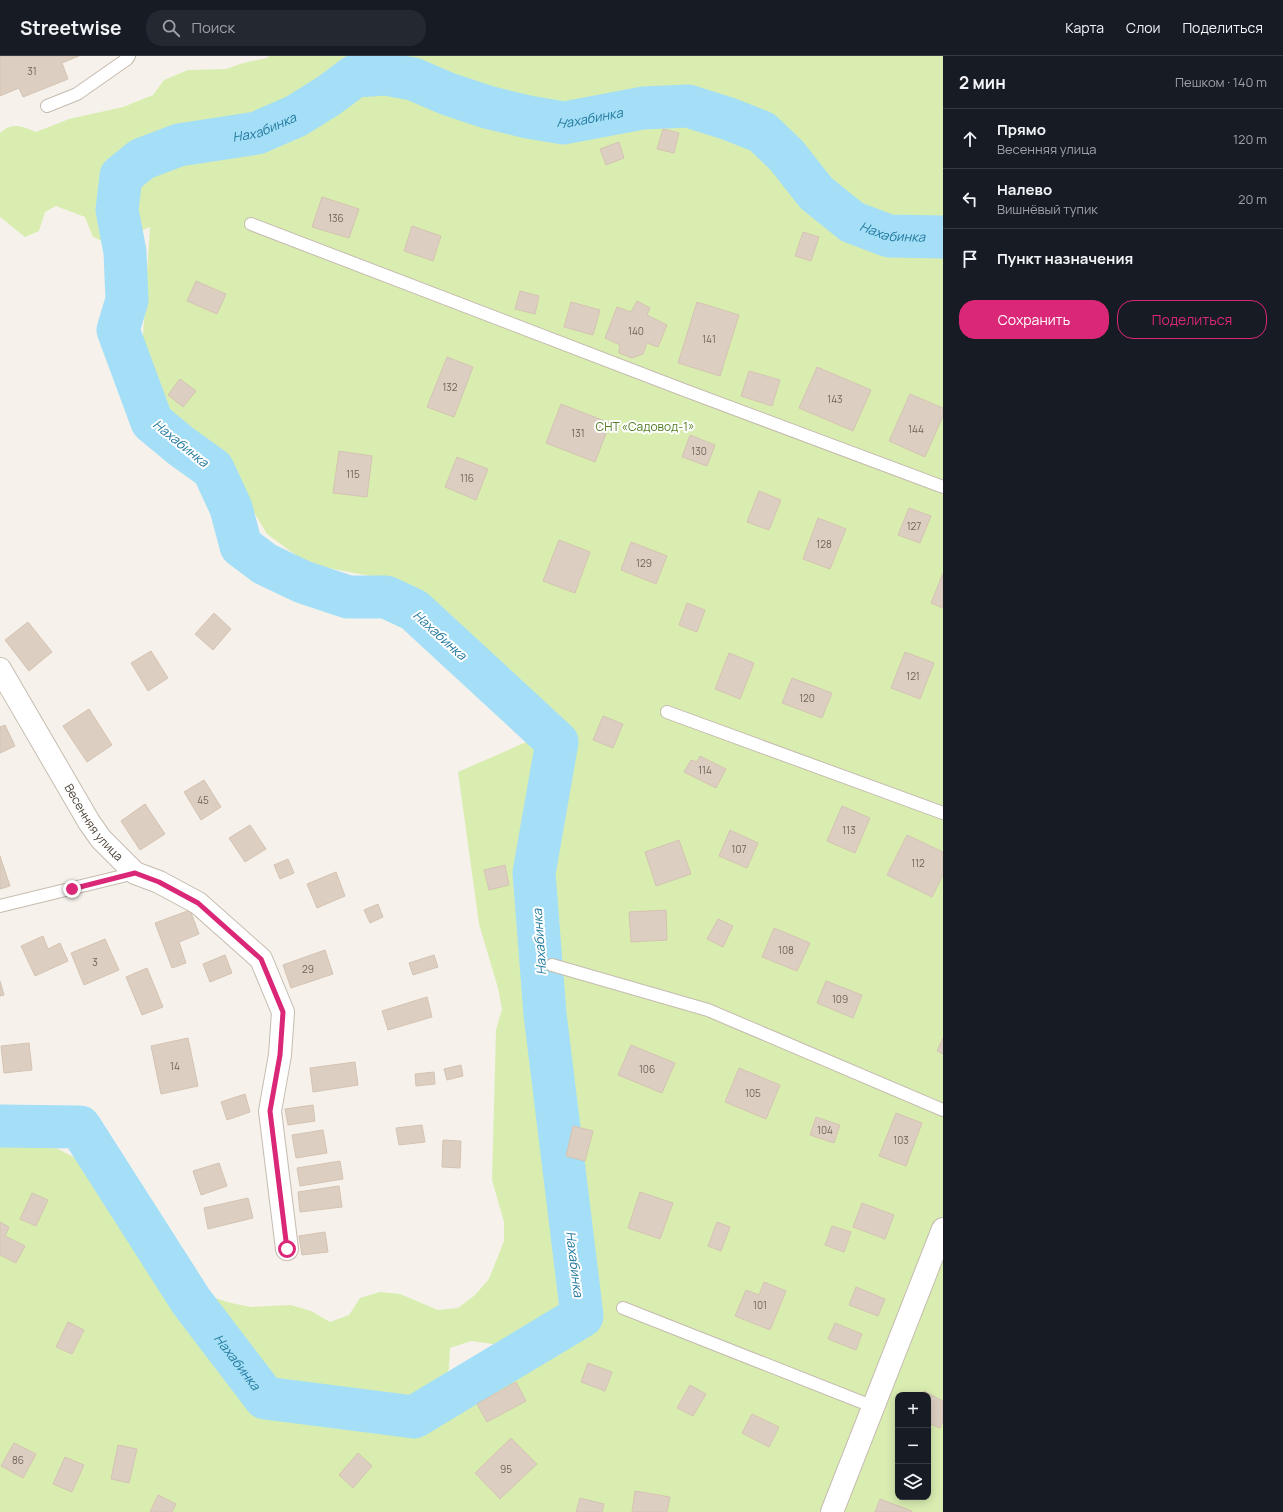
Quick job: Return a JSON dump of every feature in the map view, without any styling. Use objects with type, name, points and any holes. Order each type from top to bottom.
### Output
[{"type":"street","name":"Весенняя улица","points":[[0,669],[89,822],[101,839],[135,873],[159,882],[198,903],[261,959],[283,1012],[280,1055],[270,1111],[287,1249]]},
{"type":"street","points":[[832,1512],[943,1229]]},
{"type":"lane","points":[[48,106],[77,94],[127,59],[129,56]]},
{"type":"lane","points":[[251,224],[684,390],[943,487]]},
{"type":"lane","points":[[667,712],[943,813]]},
{"type":"lane","points":[[0,906],[135,873]]},
{"type":"lane","points":[[552,965],[708,1010],[943,1110]]},
{"type":"lane","points":[[622,1308],[874,1407]]},
{"type":"green space","name":"СНТ «Садовод-1»","points":[[269,56],[943,56],[943,1512],[0,1512],[0,1147],[43,1141],[79,1160],[115,1208],[254,1406],[423,1421],[564,1348],[597,1314],[594,1278],[577,1196],[563,1162],[545,958],[522,949],[525,953],[544,1112],[548,1175],[565,1305],[536,1334],[493,1344],[471,1341],[450,1348],[449,1368],[443,1388],[423,1396],[380,1393],[358,1394],[338,1389],[317,1387],[296,1392],[275,1386],[256,1373],[196,1292],[231,1303],[251,1307],[291,1305],[311,1311],[330,1322],[349,1315],[360,1298],[380,1292],[400,1294],[438,1310],[458,1308],[475,1295],[489,1279],[504,1241],[504,1222],[492,1180],[496,1030],[502,1009],[498,988],[479,924],[458,772],[563,726],[529,690],[433,608],[370,576],[308,564],[267,534],[227,467],[139,398],[150,227],[138,232],[128,246],[116,247],[93,237],[85,217],[56,206],[45,212],[39,231],[25,237],[0,217],[0,133],[9,127],[17,126],[36,132],[69,119],[123,107],[153,95],[164,80],[188,70],[226,69],[243,63],[267,58]]},
{"type":"building","points":[[0,56],[79,56],[62,63],[68,79],[23,97],[19,88],[0,96]]},
{"type":"building","points":[[663,129],[679,133],[674,153],[657,149]]},
{"type":"building","points":[[619,142],[624,158],[606,165],[600,149]]},
{"type":"building","points":[[322,197],[359,209],[349,238],[312,227]]},
{"type":"building","points":[[412,226],[441,236],[433,261],[404,251]]},
{"type":"building","points":[[803,232],[819,237],[811,261],[795,256]]},
{"type":"building","points":[[196,281],[226,294],[217,314],[187,301]]},
{"type":"building","points":[[520,291],[539,296],[535,314],[515,309]]},
{"type":"building","points":[[637,301],[650,308],[647,315],[667,325],[658,347],[647,343],[643,354],[632,358],[619,353],[620,345],[605,338],[617,307],[631,312]]},
{"type":"building","points":[[571,302],[600,310],[593,335],[564,327]]},
{"type":"building","points":[[697,302],[739,315],[720,376],[678,363]]},
{"type":"building","points":[[447,357],[473,367],[454,417],[427,407]]},
{"type":"building","points":[[817,367],[871,390],[853,431],[799,408]]},
{"type":"building","points":[[749,371],[780,380],[772,406],[741,396]]},
{"type":"building","points":[[180,379],[196,391],[183,407],[168,395]]},
{"type":"building","points":[[910,394],[943,408],[943,416],[925,457],[889,441]]},
{"type":"building","points":[[561,404],[610,423],[595,462],[546,443]]},
{"type":"building","points":[[690,435],[715,445],[707,466],[682,457]]},
{"type":"building","points":[[339,451],[372,456],[367,497],[333,493]]},
{"type":"building","points":[[457,457],[488,469],[476,500],[445,487]]},
{"type":"building","points":[[759,491],[781,500],[769,530],[747,522]]},
{"type":"building","points":[[909,508],[931,516],[920,543],[898,535]]},
{"type":"building","points":[[818,518],[846,529],[830,569],[803,559]]},
{"type":"building","points":[[559,540],[590,552],[575,593],[543,581]]},
{"type":"building","points":[[631,542],[667,556],[656,584],[621,570]]},
{"type":"building","points":[[943,573],[943,608],[931,603]]},
{"type":"building","points":[[687,603],[705,610],[697,632],[679,625]]},
{"type":"building","points":[[214,613],[231,629],[213,650],[195,634]]},
{"type":"building","points":[[28,622],[52,652],[29,671],[5,640]]},
{"type":"building","points":[[151,651],[168,678],[148,691],[131,663]]},
{"type":"building","points":[[905,652],[934,663],[920,699],[891,688]]},
{"type":"building","points":[[729,653],[754,663],[740,699],[715,689]]},
{"type":"building","points":[[792,678],[832,693],[822,718],[782,703]]},
{"type":"building","points":[[89,709],[112,745],[87,762],[63,726]]},
{"type":"building","points":[[603,716],[623,724],[613,748],[593,740]]},
{"type":"building","points":[[5,725],[15,746],[0,753],[0,727]]},
{"type":"building","points":[[700,756],[726,769],[716,788],[684,772],[691,760],[697,762]]},
{"type":"building","points":[[204,780],[221,807],[201,820],[184,792]]},
{"type":"building","points":[[145,804],[165,834],[140,850],[121,821]]},
{"type":"building","points":[[842,806],[870,818],[855,853],[827,841]]},
{"type":"building","points":[[250,825],[266,849],[245,862],[229,838]]},
{"type":"building","points":[[730,830],[758,843],[747,868],[719,856]]},
{"type":"building","points":[[907,835],[943,852],[943,875],[932,897],[887,875]]},
{"type":"building","points":[[679,840],[691,874],[656,886],[645,852]]},
{"type":"building","points":[[0,856],[10,886],[0,889]]},
{"type":"building","points":[[288,859],[294,873],[280,879],[274,865]]},
{"type":"building","points":[[505,865],[509,885],[489,890],[484,870]]},
{"type":"building","points":[[336,872],[345,896],[317,908],[307,884]]},
{"type":"building","points":[[378,904],[383,917],[370,923],[364,910]]},
{"type":"building","points":[[190,910],[199,934],[179,942],[186,963],[172,968],[155,923]]},
{"type":"building","points":[[666,910],[667,940],[631,942],[629,912]]},
{"type":"building","points":[[718,919],[733,926],[723,947],[707,939]]},
{"type":"building","points":[[774,928],[810,943],[797,971],[762,957]]},
{"type":"building","points":[[43,936],[48,949],[60,943],[68,961],[35,976],[21,946]]},
{"type":"building","points":[[105,939],[119,970],[84,985],[71,953]]},
{"type":"building","points":[[325,950],[333,974],[291,988],[283,965]]},
{"type":"building","points":[[225,955],[232,973],[210,982],[203,964]]},
{"type":"building","points":[[434,955],[438,967],[413,975],[409,963]]},
{"type":"building","points":[[147,968],[163,1007],[142,1015],[126,977]]},
{"type":"building","points":[[0,981],[4,995],[0,996]]},
{"type":"building","points":[[826,981],[862,995],[853,1018],[817,1003]]},
{"type":"building","points":[[427,997],[432,1017],[388,1030],[382,1011]]},
{"type":"building","points":[[188,1038],[198,1086],[161,1094],[151,1046]]},
{"type":"building","points":[[943,1038],[943,1054],[937,1051]]},
{"type":"building","points":[[29,1043],[32,1070],[4,1073],[1,1046]]},
{"type":"building","points":[[631,1045],[675,1063],[662,1093],[618,1075]]},
{"type":"building","points":[[355,1062],[358,1085],[313,1092],[310,1068]]},
{"type":"building","points":[[461,1065],[463,1076],[447,1080],[444,1069]]},
{"type":"building","points":[[739,1068],[780,1085],[766,1119],[725,1102]]},
{"type":"building","points":[[434,1072],[435,1084],[416,1086],[415,1074]]},
{"type":"building","points":[[245,1094],[250,1112],[227,1120],[221,1102]]},
{"type":"building","points":[[313,1105],[315,1121],[288,1125],[285,1109]]},
{"type":"building","points":[[896,1113],[922,1123],[906,1166],[879,1156]]},
{"type":"building","points":[[816,1117],[840,1125],[834,1143],[810,1135]]},
{"type":"building","points":[[422,1125],[425,1142],[399,1145],[396,1128]]},
{"type":"building","points":[[573,1126],[593,1131],[585,1161],[566,1156]]},
{"type":"building","points":[[323,1130],[327,1153],[296,1158],[292,1135]]},
{"type":"building","points":[[443,1140],[461,1141],[460,1168],[442,1167]]},
{"type":"building","points":[[340,1161],[343,1179],[300,1186],[297,1168]]},
{"type":"building","points":[[219,1163],[227,1186],[201,1195],[193,1171]]},
{"type":"building","points":[[339,1186],[342,1207],[300,1212],[298,1192]]},
{"type":"building","points":[[640,1192],[673,1203],[660,1239],[628,1228]]},
{"type":"building","points":[[32,1193],[48,1200],[36,1226],[20,1219]]},
{"type":"building","points":[[248,1198],[253,1218],[208,1229],[204,1208]]},
{"type":"building","points":[[862,1203],[894,1215],[885,1239],[853,1227]]},
{"type":"building","points":[[0,1222],[9,1227],[5,1236],[25,1246],[16,1263],[0,1255]]},
{"type":"building","points":[[717,1222],[730,1227],[721,1251],[708,1246]]},
{"type":"building","points":[[832,1226],[851,1232],[844,1252],[825,1245]]},
{"type":"building","points":[[325,1232],[328,1252],[302,1255],[299,1236]]},
{"type":"building","points":[[764,1282],[786,1291],[770,1330],[735,1316],[746,1290],[759,1295]]},
{"type":"building","points":[[856,1287],[885,1299],[878,1316],[849,1305]]},
{"type":"building","points":[[68,1322],[84,1330],[72,1354],[56,1347]]},
{"type":"building","points":[[835,1323],[862,1334],[856,1350],[828,1339]]},
{"type":"building","points":[[588,1363],[612,1372],[605,1391],[581,1382]]},
{"type":"building","points":[[516,1382],[526,1401],[487,1422],[477,1404]]},
{"type":"building","points":[[690,1385],[706,1394],[693,1416],[677,1408]]},
{"type":"building","points":[[931,1395],[943,1401],[943,1424],[942,1423],[940,1428],[931,1424]]},
{"type":"building","points":[[752,1414],[779,1427],[769,1447],[742,1433]]},
{"type":"building","points":[[511,1438],[537,1464],[500,1499],[475,1473]]},
{"type":"building","points":[[14,1443],[36,1454],[23,1478],[1,1466]]},
{"type":"building","points":[[118,1445],[137,1449],[129,1483],[111,1479]]},
{"type":"building","points":[[358,1453],[372,1466],[353,1488],[339,1475]]},
{"type":"building","points":[[65,1457],[84,1465],[72,1492],[53,1484]]},
{"type":"building","points":[[635,1491],[670,1497],[667,1512],[632,1512]]},
{"type":"building","points":[[158,1495],[176,1504],[172,1512],[150,1512]]},
{"type":"building","points":[[580,1498],[604,1504],[602,1512],[576,1512]]},
{"type":"building","points":[[880,1499],[912,1511],[912,1512],[875,1512]]},
{"type":"waterway","name":"Нахабинка","points":[[0,1126],[80,1127],[191,1301],[265,1398],[414,1417],[582,1316],[545,1014],[534,873],[557,742],[414,610],[386,597],[348,597],[303,582],[265,564],[241,546],[231,508],[213,469],[181,446],[152,422],[118,330],[127,300],[125,252],[117,210],[121,176],[142,159],[179,145],[257,133],[296,116],[328,96],[355,76],[386,74],[413,79],[448,94],[487,107],[528,117],[564,123],[643,108],[688,106],[729,119],[762,132],[787,156],[816,193],[852,222],[889,236],[943,237]]},
{"type":"route","points":[[72,889],[135,873],[159,882],[198,903],[261,959],[283,1012],[280,1055],[270,1111],[287,1249]]}]
